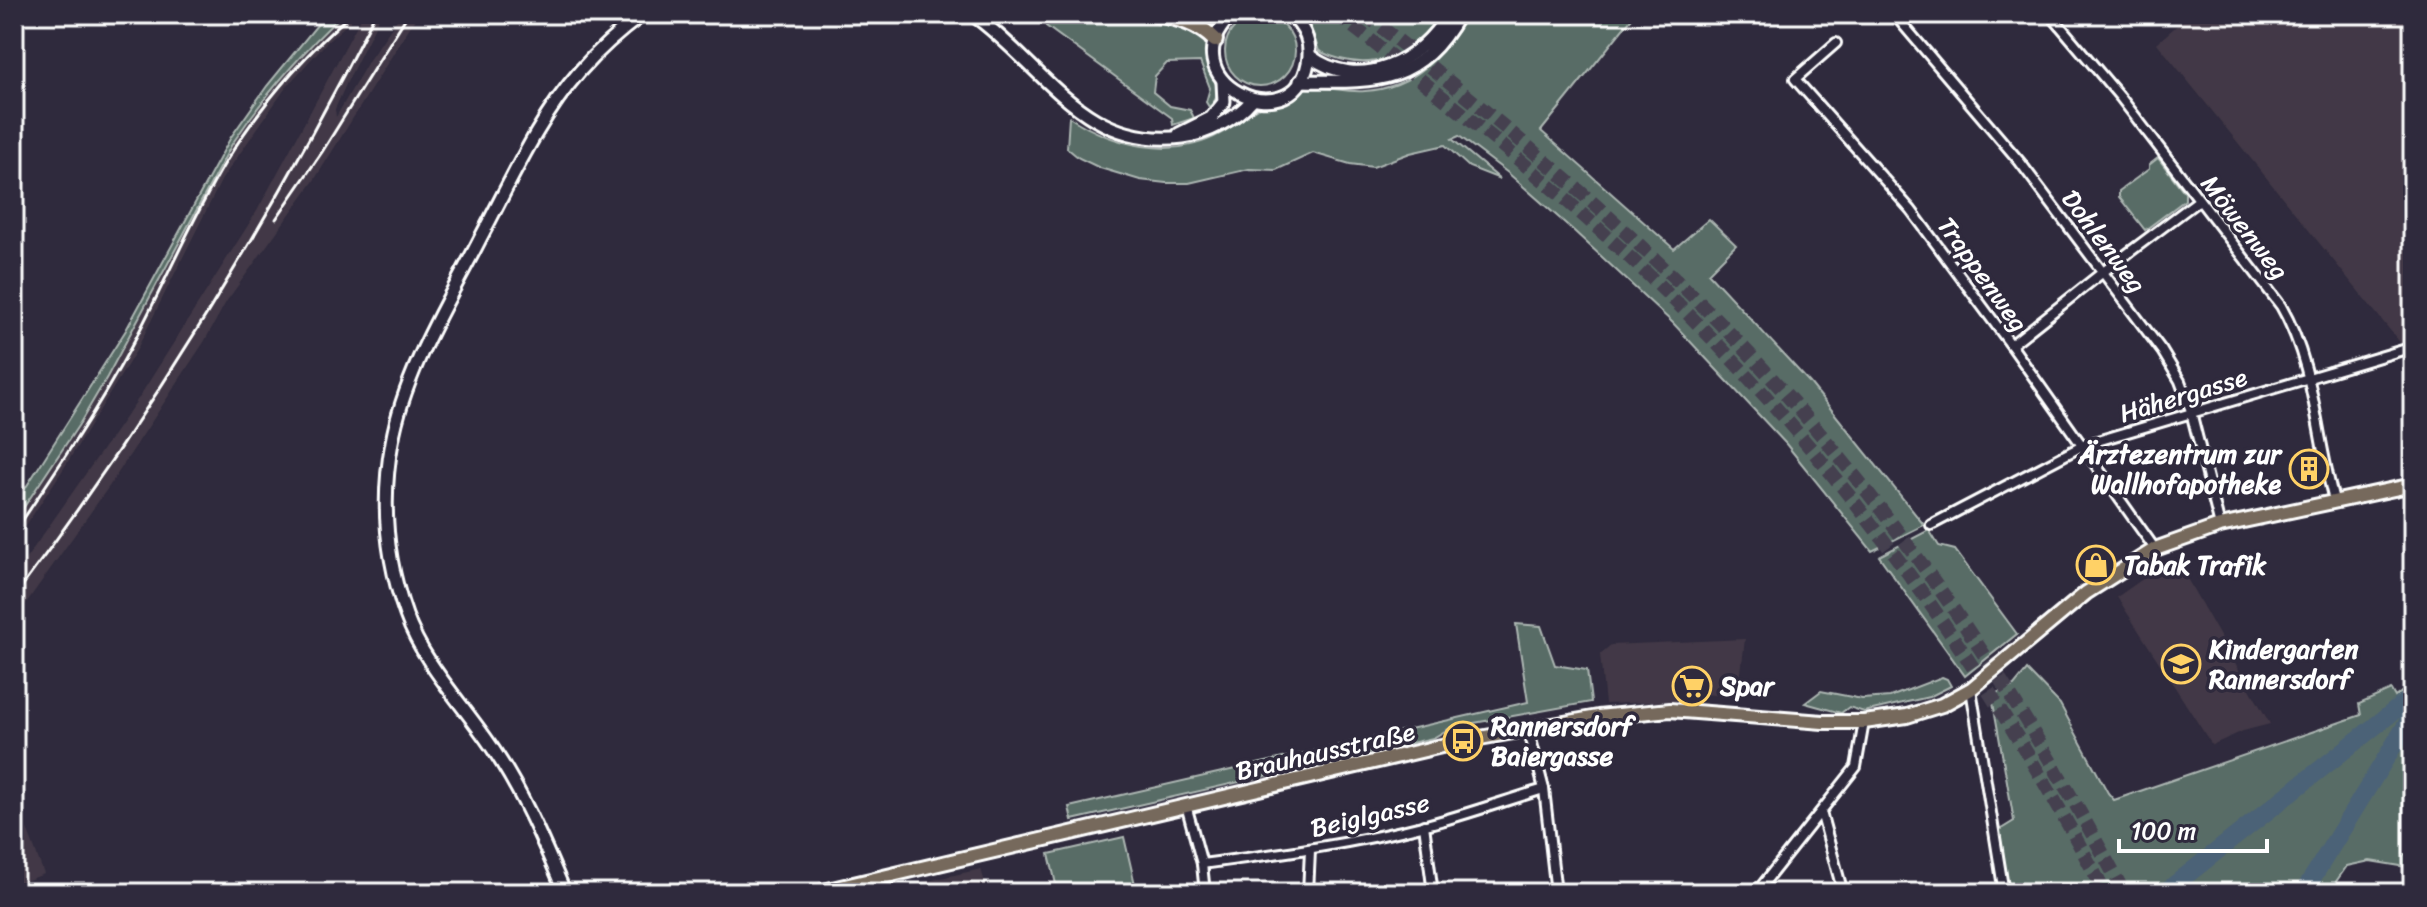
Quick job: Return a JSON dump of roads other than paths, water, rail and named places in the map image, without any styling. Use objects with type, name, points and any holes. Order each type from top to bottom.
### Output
[{"type":"highway","points":[[1155,14],[1176,17],[1202,27],[1215,40]]},
{"type":"main road","points":[[565,893],[518,788],[435,668],[407,618],[393,571],[385,521],[388,471],[399,412],[418,365],[526,151],[579,72],[616,34],[643,14]]},
{"type":"main road","points":[[972,14],[998,32],[1074,106],[1098,123],[1135,136],[1192,136],[1213,128],[1252,100]]},
{"type":"main road","points":[[1172,138],[1211,118],[1224,102],[1223,82],[1215,64],[1215,40],[1231,14]]},
{"type":"main road","points":[[1223,82],[1239,96],[1252,100],[1266,101],[1291,91],[1307,70],[1310,56],[1306,34],[1291,14]]},
{"type":"main road","points":[[1310,56],[1336,70],[1363,72],[1387,67],[1418,52],[1448,14]]},
{"type":"main road","points":[[1300,81],[1381,80],[1405,71],[1425,59],[1459,14]]},
{"type":"main road","name":"Brauhausstraße","points":[[815,893],[854,889],[1186,805],[1528,728],[1670,710],[1823,722],[1864,722],[1924,711],[1971,689],[2086,593],[2155,549],[2220,526],[2413,485]]},
{"type":"main road","points":[[553,864],[557,893]]},
{"type":"street","name":"Dohlenweg","points":[[1894,14],[2020,162],[2162,351],[2180,381],[2191,413],[2220,526]]},
{"type":"street","name":"Möwenweg","points":[[2050,14],[2121,98],[2294,327],[2334,500]]},
{"type":"street","name":"Trappenweg","points":[[1836,43],[1795,79],[1911,210],[2084,445],[2155,549]]},
{"type":"street","points":[[2011,345],[2199,200]]},
{"type":"street","name":"Hähergasse","points":[[1931,525],[2084,445],[2413,347]]},
{"type":"street","points":[[1971,689],[2004,893]]},
{"type":"street","points":[[1756,893],[1856,767],[1864,722]]},
{"type":"street","points":[[1528,728],[1544,789],[1556,893]]},
{"type":"street","name":"Beiglgasse","points":[[1202,864],[1310,850],[1424,825],[1544,789]]},
{"type":"street","points":[[1186,805],[1202,864],[1205,893]]},
{"type":"street","points":[[1821,812],[1843,893]]},
{"type":"street","points":[[1424,825],[1433,893]]},
{"type":"street","points":[[1308,893],[1310,850]]},
{"type":"waterway","points":[[2164,893],[2413,696]]},
{"type":"waterway","points":[[2303,893],[2413,714]]},
{"type":"tunnel","points":[[1337,14],[1465,115],[1630,257],[1734,362],[1796,431],[1911,577],[1963,653],[2061,811],[2105,893]]},
{"type":"tunnel","points":[[1365,14],[1521,141],[1623,230],[1720,323],[1818,432],[1868,493],[1962,621],[2046,754],[2124,893]]},
{"type":"railway","points":[[14,533],[118,371],[200,208],[238,142],[282,84],[351,14]]},
{"type":"railway","points":[[14,597],[114,457],[207,313],[294,166],[375,14]]},
{"type":"railway","points":[[276,219],[322,152],[408,14]]},
{"type":"place","name":"Ärztezentrum zur Wallhofapotheke","points":[[2309,469]]},
{"type":"place","name":"Tabak Trafik","points":[[2096,565]]},
{"type":"place","name":"Kindergarten Rannersdorf","points":[[2181,664]]},
{"type":"place","name":"Spar","points":[[1692,686]]},
{"type":"place","name":"Rannersdorf Baiergasse","points":[[1463,741]]}]
